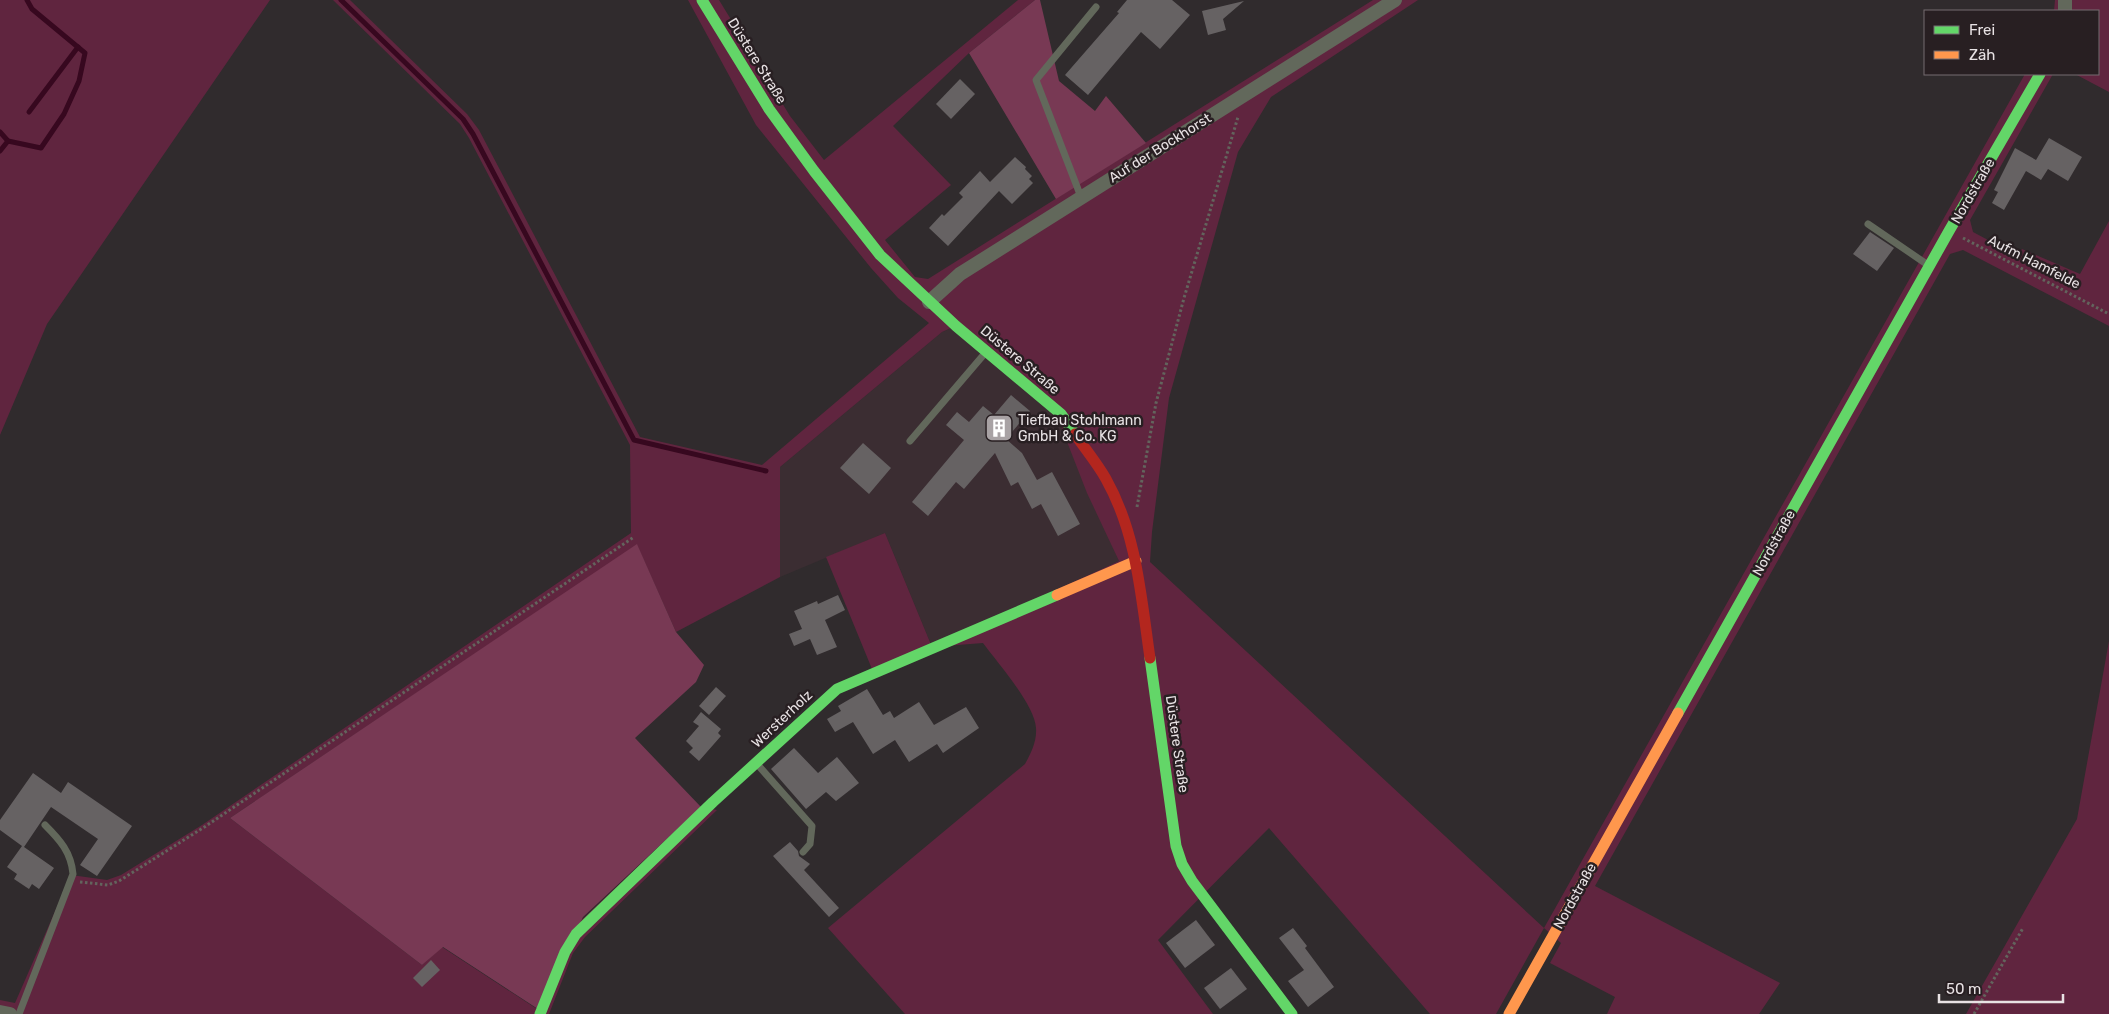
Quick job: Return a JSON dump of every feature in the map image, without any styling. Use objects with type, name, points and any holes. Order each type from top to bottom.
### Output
[{"type":"street","name":"Düstere Straße","points":[[702,0],[769,109],[814,171],[880,255],[929,302],[1061,414],[1106,479],[1131,539],[1136,561],[1176,846],[1182,864],[1192,881],[1292,1014]]},
{"type":"street","name":"Auf der Bockhorst","points":[[929,302],[960,274],[1394,0]]},
{"type":"street","name":"Nordstraße","points":[[1509,1014],[1949,231],[2039,75]]},
{"type":"street","name":"Wersterholz","points":[[540,1014],[565,952],[576,934],[699,815],[837,689],[1136,561]]},
{"type":"street","points":[[0,1012],[10,1014]]},
{"type":"lane","points":[[1081,197],[1036,80],[1096,7]]},
{"type":"lane","points":[[1868,224],[1930,266]]},
{"type":"lane","points":[[910,441],[986,352]]},
{"type":"lane","points":[[756,764],[812,826],[810,844],[803,852]]},
{"type":"lane","points":[[18,1014],[72,881],[72,866],[69,853],[45,825]]},
{"type":"path","points":[[1137,512],[1156,403],[1230,138],[1246,95]]},
{"type":"path","name":"Aufm Hamfelde","points":[[1949,231],[2109,314]]},
{"type":"path","points":[[72,881],[108,885],[119,881],[206,826],[634,537]]},
{"type":"path","points":[[1974,1014],[2023,928]]},
{"type":"shaded area","points":[[0,0],[270,0],[47,324],[0,435]]},
{"type":"shaded area","points":[[333,0],[350,0],[467,114],[479,130],[640,437],[762,465],[929,323],[898,298],[871,268],[756,125],[688,0],[719,0],[790,116],[824,160],[1018,0],[1035,0],[969,53],[893,126],[951,185],[885,240],[915,277],[928,279],[1373,0],[1418,0],[1271,97],[1238,152],[1169,398],[1150,562],[1544,928],[1496,1014],[1430,1014],[1269,828],[1158,940],[1213,1014],[905,1014],[828,928],[1025,764],[1033,747],[1036,738],[1036,728],[1029,708],[1014,684],[983,643],[932,647],[1119,561],[1087,493],[1057,416],[953,327],[942,332],[780,467],[780,577],[676,632],[637,545],[230,818],[422,965],[442,947],[537,1009],[563,944],[573,928],[701,807],[717,810],[585,937],[573,953],[549,1014],[0,1014],[0,1000],[15,1003],[71,875],[107,880],[121,875],[202,825],[631,533],[630,445],[469,138],[460,124]]},
{"type":"shaded area","points":[[1035,0],[1040,0],[1059,81],[1095,111],[1106,96],[1146,143],[1056,199],[969,53]]},
{"type":"shaded area","points":[[2055,0],[2109,0],[2109,92],[2077,75],[2099,75],[2099,10],[2054,10]]},
{"type":"shaded area","points":[[2024,75],[2052,75],[1970,220],[1973,232],[2018,256],[2022,249],[2080,274],[2109,221],[2109,326],[1963,250],[1950,254],[1595,886],[1780,983],[1759,1014],[1607,1014],[1615,997],[1550,963],[1561,943],[1544,928]]},
{"type":"shaded area","points":[[953,327],[1057,416],[1119,561],[932,647],[885,533],[780,577],[780,467],[942,332]]},
{"type":"shaded area","points":[[885,533],[932,647],[872,669],[826,557]]},
{"type":"shaded area","points":[[637,544],[676,632],[704,665],[696,682],[635,738],[701,807],[583,917],[538,1009],[443,947],[422,965],[230,818]]},
{"type":"shaded area","points":[[2109,641],[2109,1014],[1966,1014],[2077,819]]},
{"type":"building","points":[[1127,0],[1172,0],[1190,15],[1160,49],[1141,32],[1088,95],[1065,75],[1119,13],[1117,12]]},
{"type":"building","points":[[1244,1],[1223,19],[1226,30],[1208,35],[1202,11]]},
{"type":"building","points":[[960,79],[975,94],[951,119],[936,104]]},
{"type":"building","points":[[2049,138],[2082,157],[2068,181],[2048,169],[2041,180],[2026,171],[2004,210],[1992,203],[1998,192],[1994,190],[2015,148],[2036,160]]},
{"type":"building","points":[[1015,157],[1026,167],[1025,169],[1032,176],[1029,179],[1033,183],[1012,204],[999,191],[948,246],[929,228],[942,214],[944,216],[963,197],[959,193],[980,171],[990,182]]},
{"type":"building","points":[[1870,232],[1894,248],[1877,271],[1853,254]]},
{"type":"building","points":[[1011,395],[1030,411],[1006,439],[1022,453],[1037,480],[1052,472],[1080,524],[1058,536],[1041,504],[1032,509],[1018,482],[1011,486],[995,453],[964,489],[956,482],[928,516],[912,502],[964,440],[946,425],[957,412],[969,422],[983,406],[994,415]]},
{"type":"building","points":[[863,443],[891,468],[869,494],[840,468]]},
{"type":"building","points":[[838,595],[845,610],[825,620],[837,647],[817,655],[810,639],[794,646],[789,634],[802,629],[794,611],[817,601],[818,604]]},
{"type":"building","points":[[716,687],[726,696],[709,715],[699,706]]},
{"type":"building","points":[[867,689],[883,715],[890,711],[894,718],[919,702],[934,725],[966,707],[979,728],[943,753],[937,744],[909,762],[895,740],[873,754],[853,722],[835,732],[827,719],[841,711],[838,706]]},
{"type":"building","points":[[701,712],[721,729],[718,733],[721,736],[699,761],[689,752],[693,748],[686,741],[699,726],[693,722]]},
{"type":"building","points":[[794,748],[818,773],[837,757],[859,783],[836,801],[826,792],[806,809],[771,769]]},
{"type":"building","points":[[33,773],[61,793],[68,782],[132,826],[97,876],[80,865],[98,839],[51,807],[24,847],[54,868],[39,889],[32,884],[29,889],[14,879],[17,874],[7,867],[22,846],[0,830],[0,820]]},
{"type":"building","points":[[790,842],[798,851],[799,856],[810,864],[804,870],[839,908],[829,917],[773,856]]},
{"type":"building","points":[[1196,920],[1215,945],[1185,968],[1166,943]]},
{"type":"building","points":[[1293,928],[1307,946],[1305,948],[1334,987],[1308,1007],[1288,981],[1304,970],[1279,938]]},
{"type":"building","points":[[431,960],[440,970],[422,987],[413,978]]},
{"type":"building","points":[[1231,968],[1247,989],[1220,1009],[1204,988]]},
{"type":"waterway","points":[[0,132],[8,141],[41,148],[64,114],[79,81],[85,53],[32,9],[27,0]]},
{"type":"waterway","points":[[341,0],[463,119],[473,134],[634,440],[766,471]]},
{"type":"waterway","points":[[29,112],[78,47]]},
{"type":"waterway","points":[[0,151],[8,141]]},
{"type":"traffic: fast","points":[[702,0],[769,109],[814,171],[880,255],[956,326],[1061,414],[1075,434]]},
{"type":"traffic: fast","points":[[1678,713],[1949,231],[2039,75]]},
{"type":"traffic: fast","points":[[540,1014],[565,952],[576,934],[713,802],[837,689],[1057,595]]},
{"type":"traffic: fast","points":[[1150,658],[1176,846],[1182,864],[1192,881],[1292,1014]]},
{"type":"traffic: slow","points":[[1057,595],[1136,561]]},
{"type":"traffic: slow","points":[[1509,1014],[1678,713]]},
{"type":"traffic: jam","points":[[1075,434],[1106,479],[1125,522],[1136,566],[1150,658]]},
{"type":"place","name":"Tiefbau Stohlmann GmbH & Co. KG","points":[[999,428]]}]
